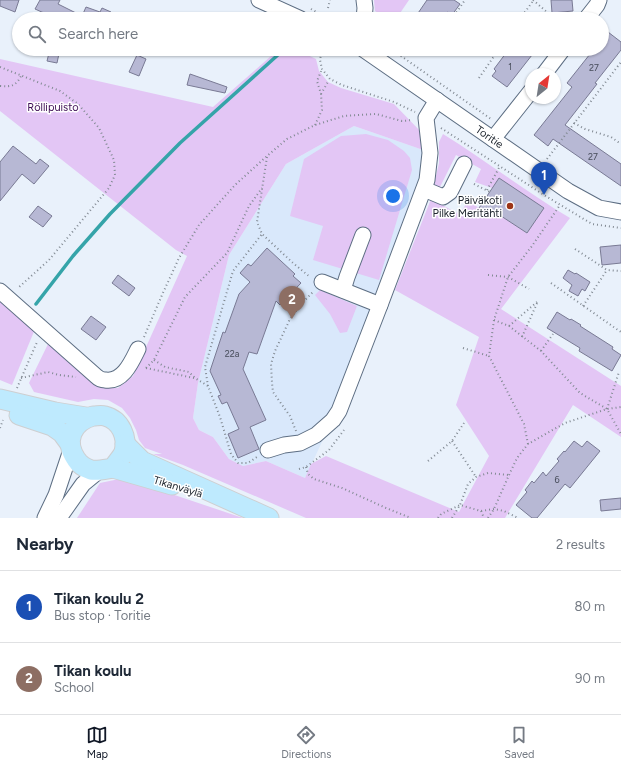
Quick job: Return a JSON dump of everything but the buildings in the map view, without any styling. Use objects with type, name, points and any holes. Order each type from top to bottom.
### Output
[{"type":"main road","points":[[0,398],[86,418]]},
{"type":"main road","points":[[2,413],[10,412],[52,426],[62,433],[71,447]]},
{"type":"main road","points":[[93,416],[105,416],[120,426],[124,435],[125,444],[123,454],[106,469],[91,470],[81,465],[72,453],[71,437],[74,428],[80,421],[93,416]]},
{"type":"main road","name":"Tikanväylä","points":[[125,444],[142,461],[269,518]]},
{"type":"main road","name":"Tikanväylä","points":[[106,469],[242,507]]},
{"type":"street","points":[[259,0],[286,12]]},
{"type":"street","points":[[364,0],[365,12]]},
{"type":"street","points":[[592,12],[599,0]]},
{"type":"street","name":"Toritie","points":[[373,56],[568,191],[599,208],[621,212]]},
{"type":"street","points":[[549,68],[558,56]]},
{"type":"street","points":[[493,139],[525,98]]},
{"type":"street","points":[[268,450],[284,445],[300,443],[316,435],[333,420],[339,411],[424,189],[430,153],[426,118],[437,100]]},
{"type":"street","points":[[424,189],[442,197],[450,192],[464,164]]},
{"type":"street","points":[[343,290],[363,235]]},
{"type":"street","points":[[322,282],[380,304]]},
{"type":"street","points":[[4,294],[96,376],[105,380],[116,379],[123,374],[138,349]]},
{"type":"street","points":[[45,518],[56,495],[71,447]]},
{"type":"street","points":[[59,518],[84,484],[106,469]]},
{"type":"path","points":[[328,8],[330,0]]},
{"type":"path","points":[[457,12],[465,0]]},
{"type":"path","points":[[525,12],[533,0],[547,12]]},
{"type":"path","points":[[321,56],[322,69],[330,79],[342,85],[394,102],[426,118],[560,205],[592,224],[621,228]]},
{"type":"path","points":[[479,78],[494,56]]},
{"type":"path","points":[[547,159],[621,62]]},
{"type":"path","points":[[0,67],[60,91],[78,104],[99,128],[114,160],[115,175],[109,188],[49,260],[4,294]]},
{"type":"path","points":[[315,125],[322,110],[321,94],[317,82],[322,69]]},
{"type":"path","points":[[0,86],[12,86],[21,76]]},
{"type":"path","points":[[321,94],[330,79]]},
{"type":"path","points":[[138,349],[179,258],[199,225],[235,185],[287,139],[315,125],[344,116],[376,114],[402,121],[426,118]]},
{"type":"path","points":[[574,123],[585,129],[611,137],[621,144]]},
{"type":"path","points":[[267,156],[257,222],[262,234],[311,278],[322,282],[302,303],[290,320],[275,351],[271,364],[273,392],[290,416],[300,443]]},
{"type":"path","points":[[487,190],[500,166]]},
{"type":"path","points":[[474,184],[490,192]]},
{"type":"path","points":[[195,378],[146,368],[154,360],[185,298],[227,252],[249,206],[262,187]]},
{"type":"path","points":[[528,444],[524,424],[489,356],[494,320],[508,277],[532,246],[560,205]]},
{"type":"path","points":[[262,234],[233,271],[204,367],[208,386],[220,417],[231,454],[238,462],[248,463],[268,450]]},
{"type":"path","points":[[575,249],[607,270],[621,271]]},
{"type":"path","points":[[583,306],[607,270]]},
{"type":"path","points":[[488,275],[508,277],[529,289]]},
{"type":"path","points":[[551,282],[621,332]]},
{"type":"path","points":[[509,326],[538,301],[522,336]]},
{"type":"path","points":[[494,320],[509,326],[522,336],[541,351],[580,393],[607,409],[621,434]]},
{"type":"path","points":[[16,389],[43,329]]},
{"type":"path","points":[[541,351],[552,334]]},
{"type":"path","points":[[463,348],[489,356]]},
{"type":"path","points":[[154,360],[165,367],[189,372],[195,378],[208,386]]},
{"type":"path","points":[[21,378],[48,372],[59,375],[85,377],[96,376]]},
{"type":"path","points":[[607,409],[619,372]]},
{"type":"path","points":[[488,518],[517,458],[528,444],[565,423],[607,409],[621,408]]},
{"type":"path","points":[[0,428],[2,413]]},
{"type":"path","points":[[428,461],[452,441],[464,423]]},
{"type":"path","points":[[452,441],[476,476]]},
{"type":"path","points":[[299,469],[306,467],[308,474],[314,479],[342,488],[411,518]]},
{"type":"path","points":[[452,518],[460,505],[468,484],[476,476],[488,473],[508,475]]},
{"type":"path","points":[[438,518],[441,514],[460,505],[481,511],[494,508],[518,518]]},
{"type":"path","points":[[481,511],[484,518]]},
{"type":"shaded area","points":[[354,126],[426,151],[421,188],[337,410],[305,478],[266,461],[243,466],[229,459],[213,437],[199,430],[193,418],[198,383],[229,255],[286,164]]},
{"type":"green space","points":[[374,0],[409,0],[401,12],[375,11]]},
{"type":"green space","name":"Röllipuisto","points":[[271,56],[310,56],[316,59],[319,71],[328,82],[341,88],[394,104],[423,134],[426,151],[354,126],[286,164],[229,255],[198,383],[193,418],[199,430],[213,437],[229,459],[243,466],[266,461],[305,478],[311,464],[326,456],[459,512],[489,456],[456,405],[479,337],[395,290],[431,199],[457,213],[458,210],[461,212],[468,201],[495,218],[498,214],[527,233],[543,209],[522,198],[524,195],[499,178],[492,188],[475,182],[481,169],[456,155],[438,191],[433,189],[439,163],[439,142],[443,134],[570,218],[501,309],[621,386],[621,437],[573,405],[505,518],[306,518],[183,465],[153,454],[162,454],[145,448],[139,440],[130,418],[122,408],[108,400],[94,399],[78,402],[34,392],[29,383],[48,344],[106,388],[118,388],[133,376],[187,256],[176,250],[0,111],[0,59],[213,107]]},
{"type":"green space","points":[[366,134],[388,140],[404,151],[410,158],[412,170],[379,280],[313,260],[323,226],[290,216],[304,159],[341,136]]},
{"type":"green space","points":[[320,290],[357,306],[347,332],[340,333],[330,314],[315,295]]},
{"type":"green space","points":[[0,297],[35,329],[12,385],[0,380]]},
{"type":"green space","points":[[124,478],[243,518],[77,518],[100,483]]},
{"type":"waterway","points":[[36,304],[73,256],[110,214],[180,143],[277,56]]},
{"type":"place","name":"Tikan koulu 2","points":[[544,195]]},
{"type":"place","name":"Päiväkoti Pilke Meritähti","points":[[510,206]]},
{"type":"place","name":"Tikan koulu","points":[[292,319]]}]
